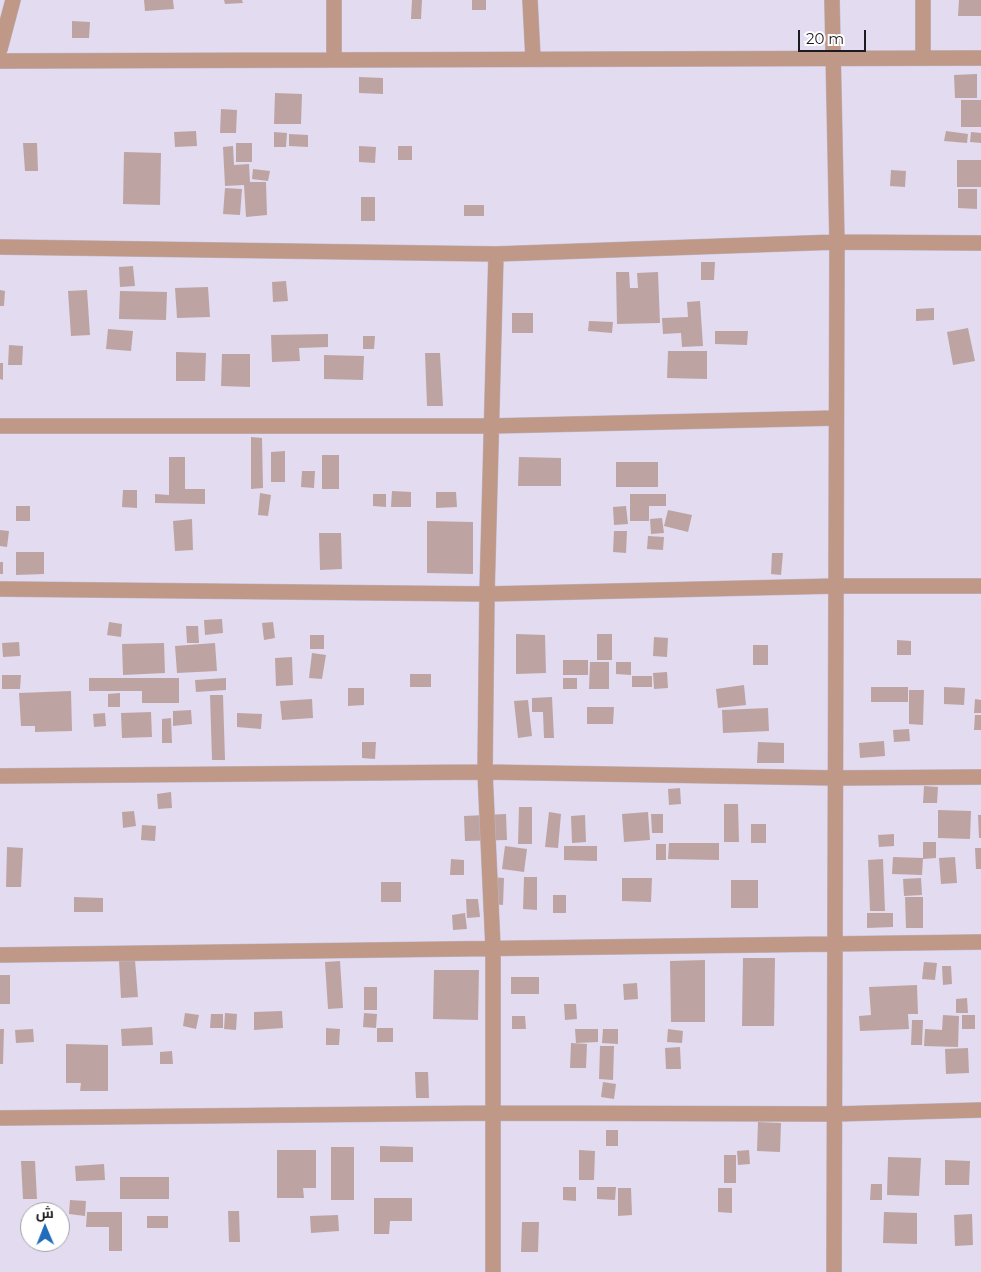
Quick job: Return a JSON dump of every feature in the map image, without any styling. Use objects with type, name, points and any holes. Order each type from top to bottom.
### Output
[{"type":"street","points":[[0,50],[13,0]]},
{"type":"street","points":[[334,0],[334,59]]},
{"type":"street","points":[[530,0],[533,58]]},
{"type":"street","points":[[832,0],[837,242],[834,1272]]},
{"type":"street","points":[[923,0],[923,57]]},
{"type":"street","points":[[0,61],[981,58]]},
{"type":"street","points":[[0,248],[496,254],[837,242],[981,243]]},
{"type":"street","points":[[493,1272],[493,948],[485,772],[487,594],[496,254]]},
{"type":"street","points":[[0,426],[491,426],[836,418]]},
{"type":"street","points":[[0,589],[487,594],[836,586],[981,586]]},
{"type":"street","points":[[0,776],[485,772],[836,778],[981,777]]},
{"type":"street","points":[[0,954],[981,942]]},
{"type":"street","points":[[0,1118],[493,1113],[835,1114],[981,1110]]},
{"type":"building","points":[[144,0],[173,0],[174,9],[145,11]]},
{"type":"building","points":[[224,0],[242,0],[243,3],[225,4]]},
{"type":"building","points":[[412,0],[422,0],[421,19],[411,19]]},
{"type":"building","points":[[472,0],[486,0],[486,10],[472,10]]},
{"type":"building","points":[[959,0],[981,0],[981,16],[958,16]]},
{"type":"building","points":[[72,21],[90,22],[89,38],[72,38]]},
{"type":"building","points":[[977,74],[977,98],[955,98],[954,75]]},
{"type":"building","points":[[359,77],[383,78],[383,94],[359,93]]},
{"type":"building","points":[[275,93],[302,94],[301,124],[274,124]]},
{"type":"building","points":[[961,100],[981,100],[981,127],[961,127]]},
{"type":"building","points":[[221,109],[237,110],[236,133],[220,133]]},
{"type":"building","points":[[196,131],[197,146],[175,147],[174,132]]},
{"type":"building","points":[[946,131],[968,134],[967,143],[944,141]]},
{"type":"building","points":[[274,132],[287,133],[286,147],[274,147]]},
{"type":"building","points":[[971,132],[981,133],[981,143],[970,142]]},
{"type":"building","points":[[289,134],[308,135],[308,147],[289,146]]},
{"type":"building","points":[[23,143],[37,143],[38,171],[25,171]]},
{"type":"building","points":[[236,143],[252,143],[252,162],[236,162]]},
{"type":"building","points":[[233,146],[234,165],[249,164],[250,182],[266,182],[267,215],[246,217],[244,185],[225,186],[223,147]]},
{"type":"building","points":[[359,146],[376,147],[375,163],[359,162]]},
{"type":"building","points":[[398,146],[412,146],[412,160],[398,160]]},
{"type":"building","points":[[124,152],[161,153],[160,205],[123,204]]},
{"type":"building","points":[[957,160],[981,160],[981,187],[957,187]]},
{"type":"building","points":[[253,169],[270,171],[268,181],[252,179]]},
{"type":"building","points":[[891,170],[906,171],[905,187],[890,186]]},
{"type":"building","points":[[225,188],[242,189],[240,215],[223,214]]},
{"type":"building","points":[[958,189],[977,189],[977,209],[958,208]]},
{"type":"building","points":[[361,197],[375,197],[375,221],[361,221]]},
{"type":"building","points":[[464,205],[484,205],[484,216],[464,216]]},
{"type":"building","points":[[701,262],[715,262],[714,280],[701,280]]},
{"type":"building","points":[[133,266],[135,286],[120,287],[119,267]]},
{"type":"building","points":[[616,272],[629,272],[630,288],[638,288],[637,273],[658,272],[660,323],[617,324]]},
{"type":"building","points":[[286,281],[288,301],[273,302],[272,282]]},
{"type":"building","points":[[208,287],[210,317],[177,318],[175,288]]},
{"type":"building","points":[[0,290],[5,291],[4,306],[0,306]]},
{"type":"building","points":[[87,290],[90,335],[71,336],[68,291]]},
{"type":"building","points":[[120,291],[167,292],[166,320],[119,319]]},
{"type":"building","points":[[700,301],[703,346],[682,347],[681,333],[663,334],[662,318],[688,317],[687,302]]},
{"type":"building","points":[[934,308],[934,320],[916,321],[916,309]]},
{"type":"building","points":[[512,313],[533,313],[533,333],[512,333]]},
{"type":"building","points":[[589,321],[613,322],[612,333],[588,331]]},
{"type":"building","points":[[968,328],[975,361],[953,365],[947,332]]},
{"type":"building","points":[[108,329],[133,331],[131,351],[106,349]]},
{"type":"building","points":[[715,331],[748,331],[747,345],[715,344]]},
{"type":"building","points":[[328,334],[328,347],[299,348],[300,361],[272,362],[271,335]]},
{"type":"building","points":[[363,336],[375,336],[374,349],[363,349]]},
{"type":"building","points":[[9,345],[23,346],[22,365],[8,365]]},
{"type":"building","points":[[668,351],[707,351],[707,379],[667,378]]},
{"type":"building","points":[[176,352],[206,353],[205,381],[176,381]]},
{"type":"building","points":[[425,353],[440,353],[443,406],[427,406]]},
{"type":"building","points":[[222,354],[250,354],[250,387],[221,386]]},
{"type":"building","points":[[324,355],[364,356],[363,380],[324,379]]},
{"type":"building","points":[[0,363],[3,363],[3,380],[0,379]]},
{"type":"building","points":[[251,437],[262,438],[263,488],[251,489]]},
{"type":"building","points":[[285,451],[285,482],[271,482],[271,452]]},
{"type":"building","points":[[322,455],[339,455],[339,489],[322,489]]},
{"type":"building","points":[[169,457],[185,457],[185,489],[205,489],[205,504],[155,503],[155,494],[169,495]]},
{"type":"building","points":[[519,457],[561,458],[561,486],[518,486]]},
{"type":"building","points":[[616,462],[658,462],[658,487],[616,487]]},
{"type":"building","points":[[302,471],[315,471],[314,488],[301,487]]},
{"type":"building","points":[[123,490],[137,490],[137,508],[122,507]]},
{"type":"building","points":[[392,491],[411,492],[411,507],[391,507]]},
{"type":"building","points":[[436,492],[456,492],[457,507],[436,508]]},
{"type":"building","points":[[260,493],[271,495],[268,516],[258,515]]},
{"type":"building","points":[[373,494],[386,494],[386,507],[373,506]]},
{"type":"building","points":[[630,494],[666,494],[666,506],[649,506],[649,521],[630,521]]},
{"type":"building","points":[[16,506],[30,506],[30,521],[16,521]]},
{"type":"building","points":[[626,506],[628,524],[614,525],[613,507]]},
{"type":"building","points":[[668,510],[692,515],[688,532],[664,526]]},
{"type":"building","points":[[662,518],[664,533],[651,534],[650,519]]},
{"type":"building","points":[[192,519],[193,550],[175,551],[173,521]]},
{"type":"building","points":[[427,521],[473,522],[473,574],[427,573]]},
{"type":"building","points":[[0,530],[9,531],[7,547],[0,546]]},
{"type":"building","points":[[614,531],[627,531],[626,553],[613,552]]},
{"type":"building","points":[[319,533],[341,533],[342,569],[320,570]]},
{"type":"building","points":[[648,536],[664,537],[663,550],[647,549]]},
{"type":"building","points":[[16,552],[44,552],[44,574],[16,575]]},
{"type":"building","points":[[772,553],[783,553],[781,575],[771,574]]},
{"type":"building","points":[[0,562],[3,562],[3,574],[0,574]]},
{"type":"building","points":[[222,619],[223,633],[205,635],[204,620]]},
{"type":"building","points":[[109,622],[122,624],[121,637],[107,635]]},
{"type":"building","points":[[273,622],[275,638],[264,640],[262,623]]},
{"type":"building","points":[[186,626],[198,626],[199,643],[187,643]]},
{"type":"building","points":[[516,634],[545,635],[546,673],[516,674]]},
{"type":"building","points":[[597,634],[612,634],[612,660],[597,660]]},
{"type":"building","points":[[310,635],[324,635],[324,649],[310,649]]},
{"type":"building","points":[[654,637],[668,638],[667,657],[653,656]]},
{"type":"building","points":[[897,640],[911,641],[911,655],[897,655]]},
{"type":"building","points":[[19,642],[20,656],[3,657],[2,643]]},
{"type":"building","points":[[164,643],[165,673],[123,675],[122,644]]},
{"type":"building","points":[[215,643],[217,671],[177,673],[175,646]]},
{"type":"building","points":[[753,645],[768,645],[768,665],[753,665]]},
{"type":"building","points":[[312,653],[326,655],[322,679],[309,678]]},
{"type":"building","points":[[292,657],[293,685],[276,686],[275,658]]},
{"type":"building","points":[[563,660],[588,660],[588,675],[563,675]]},
{"type":"building","points":[[590,662],[609,662],[609,689],[589,689]]},
{"type":"building","points":[[616,662],[631,662],[631,675],[616,674]]},
{"type":"building","points":[[667,672],[668,688],[654,689],[653,673]]},
{"type":"building","points":[[410,674],[431,674],[431,687],[410,687]]},
{"type":"building","points":[[2,675],[21,675],[20,689],[2,689]]},
{"type":"building","points":[[632,676],[652,676],[652,687],[632,687]]},
{"type":"building","points":[[89,678],[179,678],[179,703],[142,703],[142,691],[89,691]]},
{"type":"building","points":[[226,678],[226,690],[196,692],[195,680]]},
{"type":"building","points":[[563,678],[577,678],[577,689],[563,689]]},
{"type":"building","points":[[744,685],[746,705],[718,708],[716,689]]},
{"type":"building","points":[[871,687],[908,687],[908,702],[871,702]]},
{"type":"building","points":[[944,687],[965,688],[964,705],[944,704]]},
{"type":"building","points":[[348,688],[364,688],[364,705],[348,706]]},
{"type":"building","points":[[909,690],[924,690],[923,725],[909,724]]},
{"type":"building","points":[[71,691],[72,731],[35,732],[35,726],[21,726],[19,693]]},
{"type":"building","points":[[120,693],[120,707],[108,707],[108,694]]},
{"type":"building","points":[[210,695],[223,695],[225,760],[212,760]]},
{"type":"building","points":[[552,697],[554,738],[544,738],[543,712],[532,712],[532,698]]},
{"type":"building","points":[[312,699],[313,718],[282,720],[280,701]]},
{"type":"building","points":[[975,699],[981,700],[981,713],[974,713]]},
{"type":"building","points":[[528,700],[532,736],[518,738],[514,701]]},
{"type":"building","points":[[587,707],[614,707],[613,724],[587,724]]},
{"type":"building","points":[[768,708],[769,731],[723,733],[722,710]]},
{"type":"building","points":[[191,710],[192,724],[173,726],[173,711]]},
{"type":"building","points":[[151,712],[152,737],[122,738],[121,713]]},
{"type":"building","points":[[105,713],[106,726],[94,727],[93,714]]},
{"type":"building","points":[[237,713],[262,714],[261,729],[237,727]]},
{"type":"building","points":[[975,715],[981,715],[981,730],[974,730]]},
{"type":"building","points":[[171,718],[172,743],[162,743],[162,719]]},
{"type":"building","points":[[909,729],[910,741],[894,742],[893,730]]},
{"type":"building","points":[[884,741],[885,756],[860,758],[859,743]]},
{"type":"building","points":[[362,742],[376,742],[375,759],[362,758]]},
{"type":"building","points":[[758,742],[784,743],[784,763],[757,763]]},
{"type":"building","points":[[924,786],[938,787],[937,803],[923,803]]},
{"type":"building","points":[[680,788],[681,804],[669,805],[668,789]]},
{"type":"building","points":[[171,792],[172,808],[158,809],[157,794]]},
{"type":"building","points":[[724,804],[738,804],[739,842],[724,842]]},
{"type":"building","points":[[519,807],[532,807],[532,844],[518,844]]},
{"type":"building","points":[[938,810],[971,811],[970,839],[938,838]]},
{"type":"building","points":[[134,811],[136,826],[123,828],[122,812]]},
{"type":"building","points":[[549,812],[561,814],[558,848],[545,847]]},
{"type":"building","points":[[648,812],[650,840],[624,842],[622,814]]},
{"type":"building","points":[[506,814],[507,840],[465,841],[464,816]]},
{"type":"building","points":[[651,814],[663,814],[663,833],[652,833]]},
{"type":"building","points":[[585,815],[586,842],[572,843],[571,816]]},
{"type":"building","points":[[978,815],[981,815],[981,838],[979,838]]},
{"type":"building","points":[[751,824],[766,824],[766,843],[751,843]]},
{"type":"building","points":[[142,825],[156,826],[155,841],[141,840]]},
{"type":"building","points":[[894,834],[894,846],[879,847],[878,835]]},
{"type":"building","points":[[923,842],[936,842],[936,858],[923,859]]},
{"type":"building","points":[[669,843],[719,843],[719,860],[668,859]]},
{"type":"building","points":[[656,844],[666,844],[666,860],[656,860]]},
{"type":"building","points":[[505,846],[527,849],[524,872],[502,869]]},
{"type":"building","points":[[564,846],[597,846],[597,861],[564,860]]},
{"type":"building","points":[[7,847],[23,848],[21,887],[6,887]]},
{"type":"building","points":[[975,848],[981,848],[981,869],[976,869]]},
{"type":"building","points":[[893,857],[923,858],[922,875],[892,874]]},
{"type":"building","points":[[955,857],[957,883],[941,884],[939,858]]},
{"type":"building","points":[[451,859],[464,860],[464,875],[450,875]]},
{"type":"building","points":[[883,859],[885,911],[870,911],[868,860]]},
{"type":"building","points":[[491,877],[504,878],[503,905],[490,904]]},
{"type":"building","points":[[524,877],[537,877],[537,910],[523,909]]},
{"type":"building","points":[[622,878],[652,878],[651,902],[622,901]]},
{"type":"building","points":[[921,878],[922,895],[904,896],[903,879]]},
{"type":"building","points":[[731,880],[758,880],[758,908],[731,908]]},
{"type":"building","points":[[381,882],[401,882],[401,902],[381,902]]},
{"type":"building","points":[[553,895],[566,895],[566,913],[553,913]]},
{"type":"building","points":[[74,897],[103,898],[103,912],[74,912]]},
{"type":"building","points":[[905,897],[923,897],[923,928],[906,928]]},
{"type":"building","points":[[466,899],[478,899],[480,917],[467,918]]},
{"type":"building","points":[[465,913],[467,929],[453,930],[452,915]]},
{"type":"building","points":[[867,913],[893,913],[893,927],[867,928]]},
{"type":"building","points":[[743,958],[775,958],[774,1026],[742,1026]]},
{"type":"building","points":[[135,960],[138,997],[121,998],[119,961]]},
{"type":"building","points":[[705,960],[705,1022],[671,1022],[670,961]]},
{"type":"building","points":[[340,961],[343,1008],[328,1009],[325,962]]},
{"type":"building","points":[[924,962],[937,963],[935,980],[922,979]]},
{"type":"building","points":[[942,966],[951,966],[952,984],[943,985]]},
{"type":"building","points":[[434,970],[479,970],[478,1020],[433,1019]]},
{"type":"building","points":[[0,975],[10,975],[10,1004],[0,1004]]},
{"type":"building","points":[[511,977],[539,977],[539,994],[511,994]]},
{"type":"building","points":[[637,983],[638,999],[624,1000],[623,984]]},
{"type":"building","points":[[917,985],[918,1014],[908,1014],[909,1029],[860,1031],[859,1016],[871,1015],[869,987]]},
{"type":"building","points":[[364,987],[377,987],[377,1010],[364,1010]]},
{"type":"building","points":[[967,998],[968,1013],[956,1013],[956,999]]},
{"type":"building","points":[[564,1004],[576,1004],[577,1019],[565,1020]]},
{"type":"building","points":[[282,1011],[283,1028],[254,1030],[254,1012]]},
{"type":"building","points":[[185,1013],[199,1015],[196,1029],[183,1026]]},
{"type":"building","points":[[225,1013],[237,1014],[236,1030],[224,1029]]},
{"type":"building","points":[[364,1013],[377,1014],[376,1028],[363,1027]]},
{"type":"building","points":[[211,1014],[223,1014],[223,1028],[210,1028]]},
{"type":"building","points":[[943,1015],[959,1016],[958,1047],[924,1046],[925,1029],[942,1030]]},
{"type":"building","points":[[962,1015],[975,1015],[975,1029],[962,1029]]},
{"type":"building","points":[[512,1016],[525,1016],[526,1029],[512,1029]]},
{"type":"building","points":[[912,1020],[923,1020],[922,1045],[911,1045]]},
{"type":"building","points":[[152,1027],[153,1045],[122,1046],[121,1029]]},
{"type":"building","points":[[326,1028],[340,1029],[339,1045],[326,1045]]},
{"type":"building","points":[[377,1028],[393,1028],[393,1042],[377,1042]]},
{"type":"building","points":[[0,1029],[4,1029],[3,1064],[0,1064]]},
{"type":"building","points":[[33,1029],[34,1042],[16,1043],[15,1030]]},
{"type":"building","points":[[575,1029],[598,1029],[598,1042],[576,1043]]},
{"type":"building","points":[[603,1029],[618,1029],[618,1044],[602,1043]]},
{"type":"building","points":[[668,1029],[683,1031],[682,1043],[667,1042]]},
{"type":"building","points":[[571,1043],[587,1044],[586,1068],[570,1068]]},
{"type":"building","points":[[66,1044],[108,1045],[108,1091],[80,1091],[81,1083],[66,1083]]},
{"type":"building","points":[[600,1046],[614,1046],[613,1080],[599,1079]]},
{"type":"building","points":[[680,1047],[681,1069],[666,1069],[665,1048]]},
{"type":"building","points":[[968,1048],[969,1073],[946,1074],[945,1049]]},
{"type":"building","points":[[172,1051],[173,1064],[160,1064],[160,1052]]},
{"type":"building","points":[[415,1072],[428,1072],[429,1098],[416,1098]]},
{"type":"building","points":[[603,1082],[616,1084],[614,1099],[601,1097]]},
{"type":"building","points":[[758,1122],[781,1123],[780,1152],[757,1151]]},
{"type":"building","points":[[606,1130],[618,1130],[618,1146],[606,1146]]},
{"type":"building","points":[[380,1146],[413,1147],[413,1162],[380,1162]]},
{"type":"building","points":[[331,1147],[354,1147],[354,1200],[331,1200]]},
{"type":"building","points":[[277,1150],[316,1150],[316,1188],[303,1188],[304,1198],[277,1198]]},
{"type":"building","points":[[579,1150],[595,1151],[594,1180],[579,1180]]},
{"type":"building","points":[[749,1150],[750,1164],[738,1165],[737,1151]]},
{"type":"building","points":[[724,1155],[736,1155],[736,1183],[724,1183]]},
{"type":"building","points":[[888,1157],[921,1158],[919,1196],[887,1195]]},
{"type":"building","points":[[945,1160],[970,1161],[969,1185],[945,1185]]},
{"type":"building","points":[[21,1161],[35,1161],[37,1199],[23,1199]]},
{"type":"building","points":[[104,1164],[105,1180],[76,1181],[75,1166]]},
{"type":"building","points":[[120,1177],[169,1177],[169,1199],[120,1199]]},
{"type":"building","points":[[871,1184],[882,1184],[882,1200],[870,1200]]},
{"type":"building","points":[[563,1187],[576,1187],[576,1201],[563,1200]]},
{"type":"building","points":[[597,1187],[616,1187],[615,1200],[597,1199]]},
{"type":"building","points":[[618,1188],[631,1188],[632,1215],[618,1216]]},
{"type":"building","points":[[718,1188],[732,1188],[732,1213],[718,1212]]},
{"type":"building","points":[[374,1198],[412,1198],[412,1221],[390,1221],[389,1234],[374,1234]]},
{"type":"building","points":[[70,1200],[86,1201],[85,1216],[70,1214]]},
{"type":"building","points":[[228,1211],[239,1211],[240,1242],[229,1242]]},
{"type":"building","points":[[87,1212],[122,1212],[122,1251],[109,1251],[109,1227],[86,1227]]},
{"type":"building","points":[[884,1212],[917,1213],[917,1244],[883,1243]]},
{"type":"building","points":[[972,1214],[973,1245],[955,1246],[954,1215]]},
{"type":"building","points":[[338,1215],[339,1231],[311,1233],[310,1216]]},
{"type":"building","points":[[147,1216],[168,1216],[168,1228],[147,1228]]},
{"type":"building","points":[[522,1222],[539,1222],[538,1252],[521,1252]]}]
